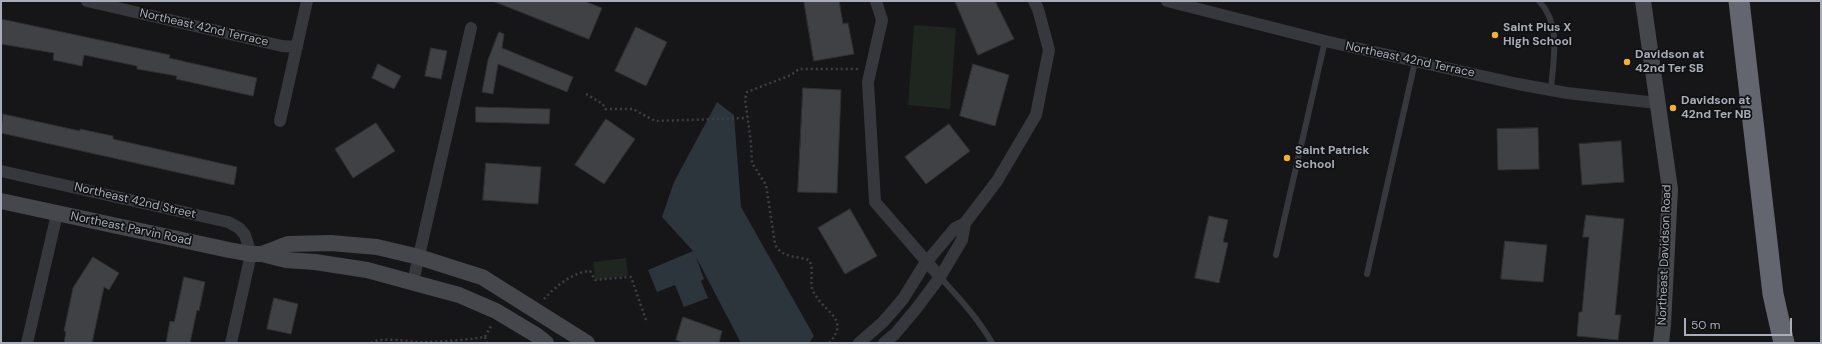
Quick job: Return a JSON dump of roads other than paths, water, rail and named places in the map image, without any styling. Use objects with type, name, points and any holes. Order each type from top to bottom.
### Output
[{"type":"highway","points":[[1739,1],[1773,294],[1784,343]]},
{"type":"main road","name":"Northeast Davidson Road","points":[[1643,1],[1670,189],[1661,343]]},
{"type":"main road","name":"Northeast Parvin Road","points":[[1,201],[57,214],[286,260],[316,262],[367,270],[459,295],[496,311],[546,343]]},
{"type":"main road","points":[[256,254],[288,244],[331,243],[377,247],[418,257],[482,277],[587,343]]},
{"type":"street","name":"Northeast 42nd Terrace","points":[[87,1],[282,46],[297,47]]},
{"type":"street","points":[[280,121],[307,1]]},
{"type":"street","points":[[876,1],[882,20],[868,82],[875,202],[940,277]]},
{"type":"street","points":[[884,343],[895,334],[908,319],[940,277],[962,240],[965,223],[997,181],[1036,115],[1049,50],[1038,9],[1034,1]]},
{"type":"street","name":"Northeast 42nd Terrace","points":[[1167,1],[1325,42],[1415,62],[1551,90],[1657,103]]},
{"type":"street","points":[[413,282],[471,28]]},
{"type":"street","name":"Northeast 42nd Street","points":[[1,171],[228,222],[239,228],[256,254]]},
{"type":"street","points":[[27,343],[57,214]]},
{"type":"street","points":[[859,343],[883,322],[903,299],[926,261],[954,228],[965,223]]},
{"type":"street","points":[[231,343],[256,254]]},
{"type":"lane","points":[[1540,1],[1546,9],[1555,37],[1551,90]]},
{"type":"lane","points":[[1276,255],[1325,42]]},
{"type":"lane","points":[[1367,274],[1415,62]]},
{"type":"lane","points":[[940,277],[984,329],[992,343]]},
{"type":"place","name":"Saint Pius X High School","points":[[1495,35]]},
{"type":"place","name":"Davidson at 42nd Ter SB","points":[[1627,62]]},
{"type":"place","name":"Davidson at 42nd Ter NB","points":[[1673,108]]},
{"type":"place","name":"Saint Patrick School","points":[[1287,158]]}]
